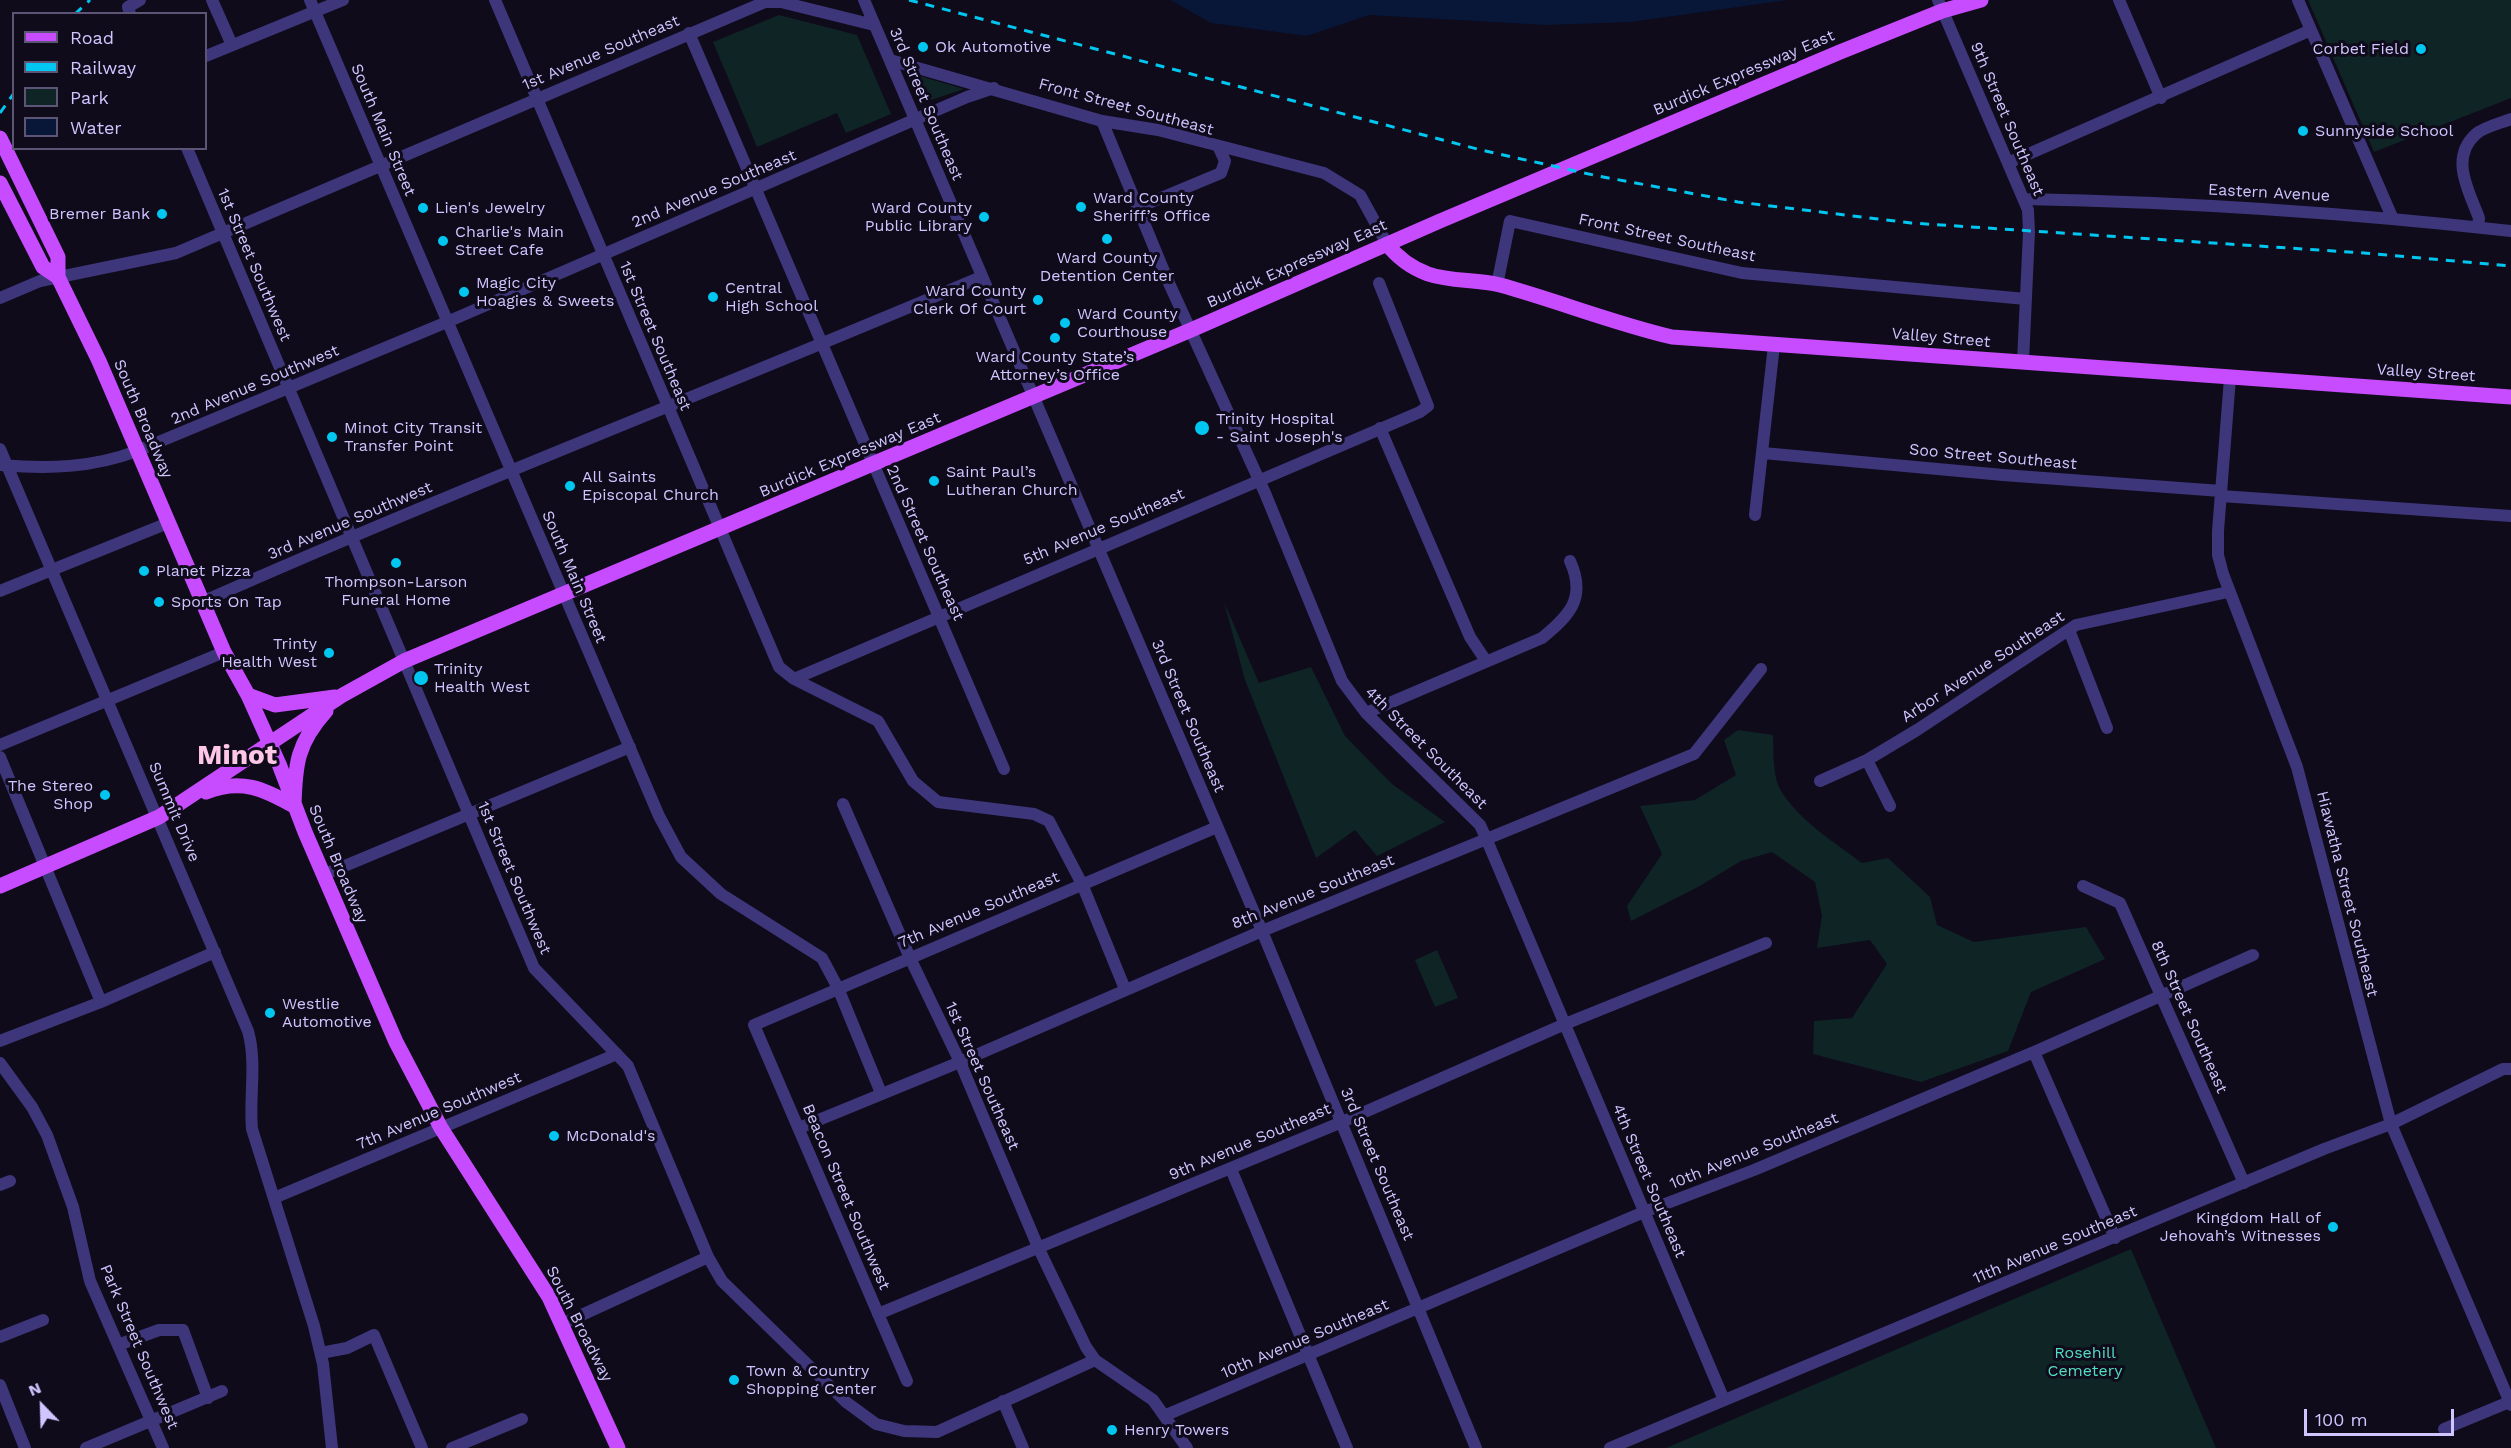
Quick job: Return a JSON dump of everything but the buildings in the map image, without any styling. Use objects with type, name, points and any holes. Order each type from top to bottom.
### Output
[{"type":"main road","name":"Burdick Expressway East","points":[[340,696],[404,661],[1191,330],[1440,221],[1839,52],[1940,5],[1981,0]]},
{"type":"main road","name":"South Broadway","points":[[4,140],[58,257],[58,277],[138,451],[224,652],[248,695],[271,745],[323,875],[396,1042],[441,1128],[549,1297],[618,1448]]},
{"type":"main road","name":"South Broadway","points":[[0,183],[43,267],[58,277]]},
{"type":"main road","name":"Valley Street","points":[[1388,244],[1398,256],[1425,273],[1446,280],[1497,285],[1576,311],[1672,337],[2511,397]]},
{"type":"main road","points":[[248,695],[275,705],[340,696]]},
{"type":"main road","points":[[0,886],[159,817],[271,745],[340,696]]},
{"type":"main road","points":[[192,797],[210,790],[251,786],[261,788],[294,806],[295,772],[300,748],[307,735],[340,696]]},
{"type":"street","points":[[129,12],[128,7],[140,0]]},
{"type":"street","points":[[212,0],[232,45]]},
{"type":"street","name":"South Main Street","points":[[310,0],[659,816],[681,857],[721,894],[822,958],[838,988],[881,1094]]},
{"type":"street","points":[[207,56],[343,0]]},
{"type":"street","name":"1st Street Southeast","points":[[495,0],[667,409],[779,667],[794,679]]},
{"type":"street","name":"3rd Street Southeast","points":[[864,0],[1262,931],[1476,1448]]},
{"type":"street","points":[[2119,0],[2161,98]]},
{"type":"street","points":[[2298,0],[2392,217]]},
{"type":"street","name":"1st Avenue Southeast","points":[[0,298],[40,281],[162,258],[765,2],[781,2],[874,25]]},
{"type":"street","name":"9th Street Southeast","points":[[1940,5],[2024,199],[2029,224],[2023,363]]},
{"type":"street","points":[[2008,163],[2161,98],[2311,30]]},
{"type":"street","name":"2nd Street Southeast","points":[[690,33],[1004,769]]},
{"type":"street","name":"Front Street Southeast","points":[[890,60],[994,88],[1102,121],[1158,130],[1220,148],[1324,173],[1352,188],[1365,203],[1388,244]]},
{"type":"street","name":"2nd Avenue Southeast","points":[[447,322],[994,88]]},
{"type":"street","points":[[2478,227],[2478,218],[2461,169],[2464,149],[2477,133],[2511,119]]},
{"type":"street","name":"4th Street Southeast","points":[[1102,121],[1137,208],[1259,479],[1342,681],[1366,713],[1480,825],[1724,1400]]},
{"type":"street","points":[[1137,208],[1221,173],[1226,161],[1220,148]]},
{"type":"street","name":"1st Street Southwest","points":[[187,150],[534,968],[628,1066],[708,1257],[722,1281],[846,1402],[876,1424],[904,1431],[937,1432],[1095,1360]]},
{"type":"street","name":"Eastern Avenue","points":[[2024,199],[2128,201],[2392,217],[2511,231]]},
{"type":"street","name":"Front Street Southeast","points":[[1497,285],[1510,221],[1742,273],[2026,299]]},
{"type":"street","name":"3rd Avenue Southwest","points":[[202,602],[511,471],[667,409],[981,277]]},
{"type":"street","name":"5th Avenue Southeast","points":[[794,679],[1428,406],[1379,283]]},
{"type":"street","name":"2nd Avenue Southwest","points":[[4,466],[67,468],[111,460],[138,451],[447,322]]},
{"type":"street","points":[[1755,515],[1774,345]]},
{"type":"street","name":"Hiawatha Street Southeast","points":[[2230,378],[2218,555],[2228,592],[2285,729],[2297,766],[2391,1124],[2510,1403]]},
{"type":"street","points":[[1380,428],[1470,637],[1486,661]]},
{"type":"street","name":"Summit Drive","points":[[0,449],[4,466],[52,570],[159,817],[251,1042],[249,1103],[252,1129],[321,1353],[332,1448]]},
{"type":"street","name":"Soo Street Southeast","points":[[1763,453],[2002,475],[2511,516]]},
{"type":"street","points":[[0,591],[168,523]]},
{"type":"street","points":[[1366,713],[1542,639],[1565,619],[1577,594],[1576,574],[1570,561]]},
{"type":"street","name":"Arbor Avenue Southeast","points":[[1820,781],[1867,760],[2076,625],[2228,592]]},
{"type":"street","points":[[2069,630],[2107,728]]},
{"type":"street","points":[[0,745],[224,652]]},
{"type":"street","name":"8th Avenue Southeast","points":[[799,1128],[960,1062],[1262,931],[1694,754],[1761,669]]},
{"type":"street","points":[[794,679],[878,721],[913,781],[938,802],[1034,814],[1049,821],[1082,884],[1125,989]]},
{"type":"street","points":[[323,875],[630,747]]},
{"type":"street","points":[[0,757],[101,1002]]},
{"type":"street","points":[[1867,760],[1890,806]]},
{"type":"street","name":"1st Street Southeast","points":[[843,804],[909,958],[960,1062],[1038,1247],[1086,1347],[1095,1360]]},
{"type":"street","name":"7th Avenue Southeast","points":[[754,1025],[1217,827]]},
{"type":"street","name":"8th Street Southeast","points":[[2083,886],[2120,903],[2244,1183]]},
{"type":"street","name":"9th Avenue Southeast","points":[[878,1314],[1342,1122],[1565,1024],[1766,943]]},
{"type":"street","points":[[0,1041],[101,1002],[215,952]]},
{"type":"street","name":"10th Avenue Southeast","points":[[1166,1416],[1644,1212],[1754,1170],[2034,1052],[2253,955]]},
{"type":"street","name":"Beacon Street Southwest","points":[[754,1025],[907,1381]]},
{"type":"street","points":[[2034,1052],[2115,1238]]},
{"type":"street","name":"7th Avenue Southwest","points":[[274,1198],[616,1054]]},
{"type":"street","name":"Park Street Southwest","points":[[0,1063],[32,1107],[47,1135],[73,1207],[90,1281],[163,1448]]},
{"type":"street","name":"11th Avenue Southeast","points":[[1610,1448],[2244,1183],[2391,1124],[2503,1069],[2511,1069]]},
{"type":"street","points":[[1231,1168],[1347,1448]]},
{"type":"street","points":[[562,1324],[708,1257]]},
{"type":"street","points":[[0,1337],[43,1320]]},
{"type":"street","points":[[118,1346],[159,1330],[183,1330],[208,1398]]},
{"type":"street","points":[[321,1353],[347,1348],[374,1335],[422,1448]]},
{"type":"street","points":[[1095,1360],[1153,1400],[1187,1448]]},
{"type":"street","points":[[0,1385],[25,1448]]},
{"type":"street","points":[[86,1448],[222,1391]]},
{"type":"street","points":[[1003,1401],[1023,1448]]},
{"type":"street","points":[[2444,1429],[2510,1403]]},
{"type":"street","points":[[452,1448],[522,1419]]},
{"type":"green space","name":"Corbet Field","points":[[2308,0],[2511,0],[2511,98],[2374,152]]},
{"type":"green space","points":[[779,15],[857,35],[891,114],[846,133],[837,113],[757,147],[713,42]]},
{"type":"green space","points":[[916,75],[964,89],[928,101]]},
{"type":"green space","points":[[1224,602],[1259,683],[1311,667],[1345,736],[1392,784],[1445,822],[1377,856],[1355,830],[1316,858],[1245,680]]},
{"type":"green space","points":[[1738,730],[1773,735],[1776,778],[1789,802],[1818,830],[1862,863],[1888,858],[1930,897],[1937,925],[1974,942],[2086,927],[2105,959],[2031,992],[2008,1051],[1921,1082],[1813,1054],[1814,1021],[1852,1018],[1887,964],[1870,940],[1817,948],[1822,916],[1815,882],[1772,852],[1741,861],[1698,887],[1631,921],[1627,906],[1662,854],[1640,806],[1695,800],[1736,775],[1724,740]]},
{"type":"green space","points":[[1437,950],[1458,998],[1435,1007],[1415,960]]},
{"type":"green space","name":"Rosehill Cemetery","points":[[2131,1249],[2216,1448],[1666,1448]]},
{"type":"water","points":[[1170,0],[1788,0],[1631,22],[1546,25],[1369,15],[1307,36],[1211,23]]},
{"type":"railway","points":[[77,12],[90,0]]},
{"type":"railway","points":[[909,0],[1481,150],[1598,176],[1738,202],[1911,223],[2364,253],[2511,266]]},
{"type":"railway","points":[[0,113],[12,96]]},
{"type":"place","name":"Ok Automotive","points":[[923,47]]},
{"type":"place","name":"Corbet Field","points":[[2421,49]]},
{"type":"place","name":"Sunnyside School","points":[[2303,131]]},
{"type":"place","name":"Ward County Sheriff’s Office","points":[[1081,207]]},
{"type":"place","name":"Lien's Jewelry","points":[[423,208]]},
{"type":"place","name":"Bremer Bank","points":[[162,214]]},
{"type":"place","name":"Ward County Public Library","points":[[984,217]]},
{"type":"place","name":"Ward County Detention Center","points":[[1107,239]]},
{"type":"place","name":"Charlie's Main Street Cafe","points":[[443,241]]},
{"type":"place","name":"Magic City Hoagies & Sweets","points":[[464,292]]},
{"type":"place","name":"Central High School","points":[[713,297]]},
{"type":"place","name":"Ward County Clerk Of Court","points":[[1038,300]]},
{"type":"place","name":"Ward County Courthouse","points":[[1065,323]]},
{"type":"place","name":"Ward County State’s Attorney’s Office","points":[[1055,338]]},
{"type":"place","name":"Trinity Hospital - Saint Joseph's","points":[[1202,428]]},
{"type":"place","name":"Minot City Transit Transfer Point","points":[[332,437]]},
{"type":"place","name":"Saint Paul’s Lutheran Church","points":[[934,481]]},
{"type":"place","name":"All Saints Episcopal Church","points":[[570,486]]},
{"type":"place","name":"Thompson-Larson Funeral Home","points":[[396,563]]},
{"type":"place","name":"Planet Pizza","points":[[144,571]]},
{"type":"place","name":"Sports On Tap","points":[[159,602]]},
{"type":"place","name":"Trinty Health West","points":[[329,653]]},
{"type":"place","name":"Trinity Health West","points":[[421,678]]},
{"type":"place","name":"The Stereo Shop","points":[[105,795]]},
{"type":"place","name":"Westlie Automotive","points":[[270,1013]]},
{"type":"place","name":"McDonald's","points":[[554,1136]]},
{"type":"place","name":"Kingdom Hall of Jehovah’s Witnesses","points":[[2333,1227]]},
{"type":"place","name":"Town & Country Shopping Center","points":[[734,1380]]},
{"type":"place","name":"Henry Towers","points":[[1112,1430]]},
{"type":"district","name":"Minot","points":[[237,756]]}]
